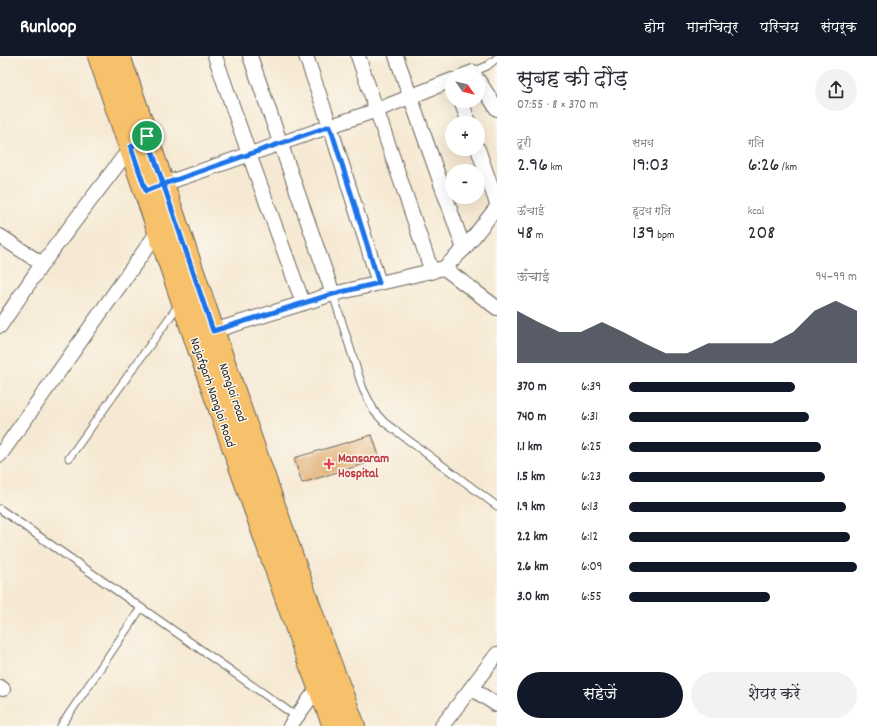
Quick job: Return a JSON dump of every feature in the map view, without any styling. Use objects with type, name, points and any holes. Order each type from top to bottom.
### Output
[{"type":"main road","points":[[99,56],[139,141]]},
{"type":"main road","name":"Nangloi road","points":[[119,56],[139,141],[155,188],[213,331],[354,726]]},
{"type":"main road","name":"Najafgarh Nangloi Road","points":[[155,188],[159,230],[318,686],[334,726]]},
{"type":"street","points":[[216,56],[249,154],[303,303]]},
{"type":"street","points":[[250,56],[333,294]]},
{"type":"street","points":[[306,56],[330,126],[379,283]]},
{"type":"street","points":[[358,56],[438,270],[497,308]]},
{"type":"street","points":[[396,56],[464,249]]},
{"type":"street","points":[[155,188],[377,110],[445,83]]},
{"type":"street","points":[[485,92],[497,109]]},
{"type":"street","points":[[0,326],[42,264],[139,141]]},
{"type":"street","points":[[213,331],[333,294],[438,270],[464,249],[497,206],[480,156]]},
{"type":"street","points":[[0,455],[159,230]]},
{"type":"street","points":[[0,236],[42,264]]},
{"type":"street","points":[[442,726],[497,654]]},
{"type":"street","points":[[294,721],[318,686],[333,669]]},
{"type":"street","points":[[471,688],[497,705]]},
{"type":"lane","points":[[484,68],[497,58]]},
{"type":"lane","points":[[333,294],[363,389],[374,411],[384,422],[497,506]]},
{"type":"lane","points":[[69,458],[182,299]]},
{"type":"lane","points":[[0,509],[141,608],[294,721]]},
{"type":"lane","points":[[61,726],[141,608]]},
{"type":"building","points":[[372,435],[380,459],[302,483],[294,458]]},
{"type":"place","name":"Mansaram Hospital","points":[[329,464]]},
{"type":"route","points":[[147,136],[131,147],[146,191],[164,184],[330,126],[379,283],[333,294],[213,331],[164,184],[147,136]]}]
